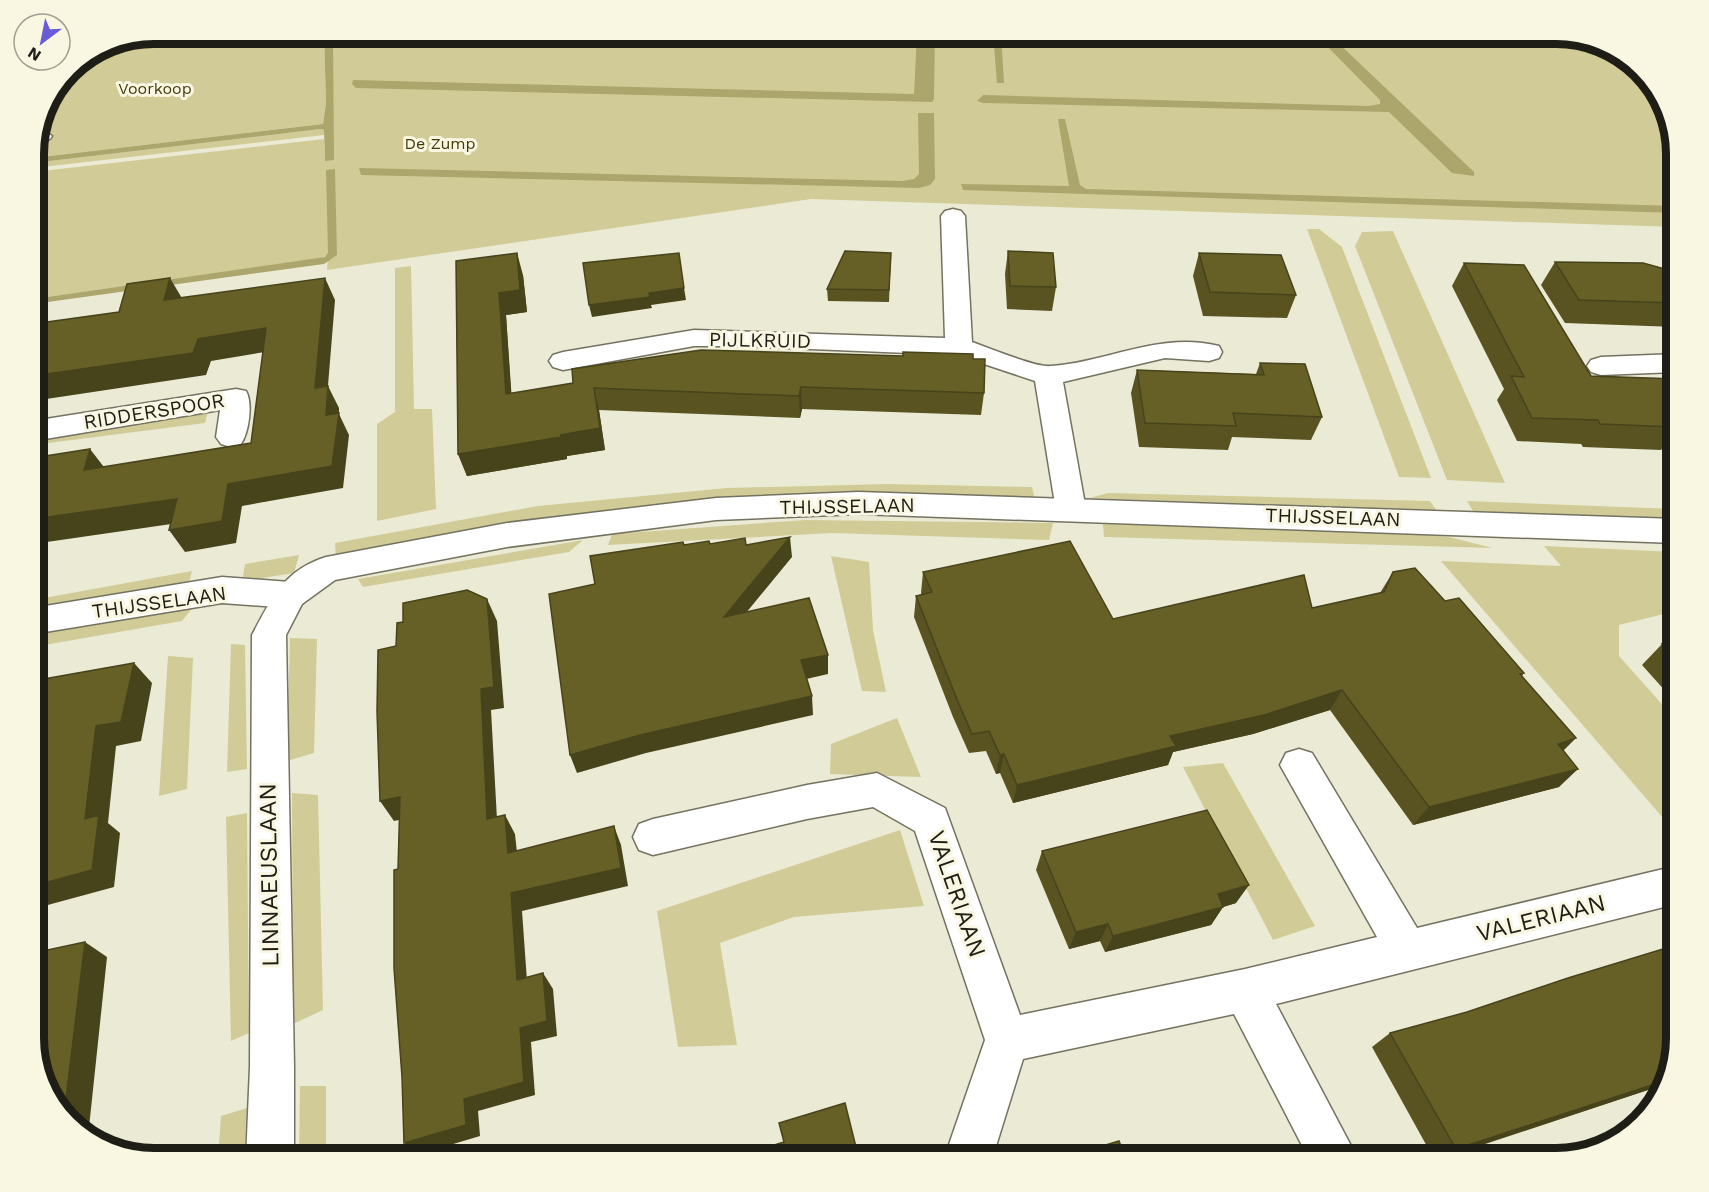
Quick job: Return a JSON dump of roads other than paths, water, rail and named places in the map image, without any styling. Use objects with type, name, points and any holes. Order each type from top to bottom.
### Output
[{"type":"street","points":[[953,216],[959,347]]},
{"type":"street","name":"PIJLKRUID","points":[[563,361],[694,339],[959,347],[1048,376]]},
{"type":"street","points":[[1071,510],[1048,376],[1165,350],[1209,352]]},
{"type":"street","points":[[1602,366],[1666,363]]},
{"type":"street","name":"RIDDERSPOOR","points":[[44,429],[236,398],[231,436]]},
{"type":"street","name":"THIJSSELAAN","points":[[44,619],[222,590],[290,595],[326,569],[507,535],[716,509],[858,503],[1666,531]]},
{"type":"street","name":"LINNAEUSLAAN","points":[[270,1148],[273,1067],[268,781],[269,634],[290,595]]},
{"type":"street","points":[[1299,765],[1407,950]]},
{"type":"street","name":"VALERIAAN","points":[[653,837],[807,802],[877,790],[932,820],[1006,1040],[1245,990],[1666,887]]},
{"type":"street","points":[[1245,990],[1328,1148]]},
{"type":"street","points":[[972,1148],[1006,1040]]},
{"type":"park label","name":"Voorkoop","points":[[155,88]]},
{"type":"park label","name":"De Zump","points":[[440,143]]}]
